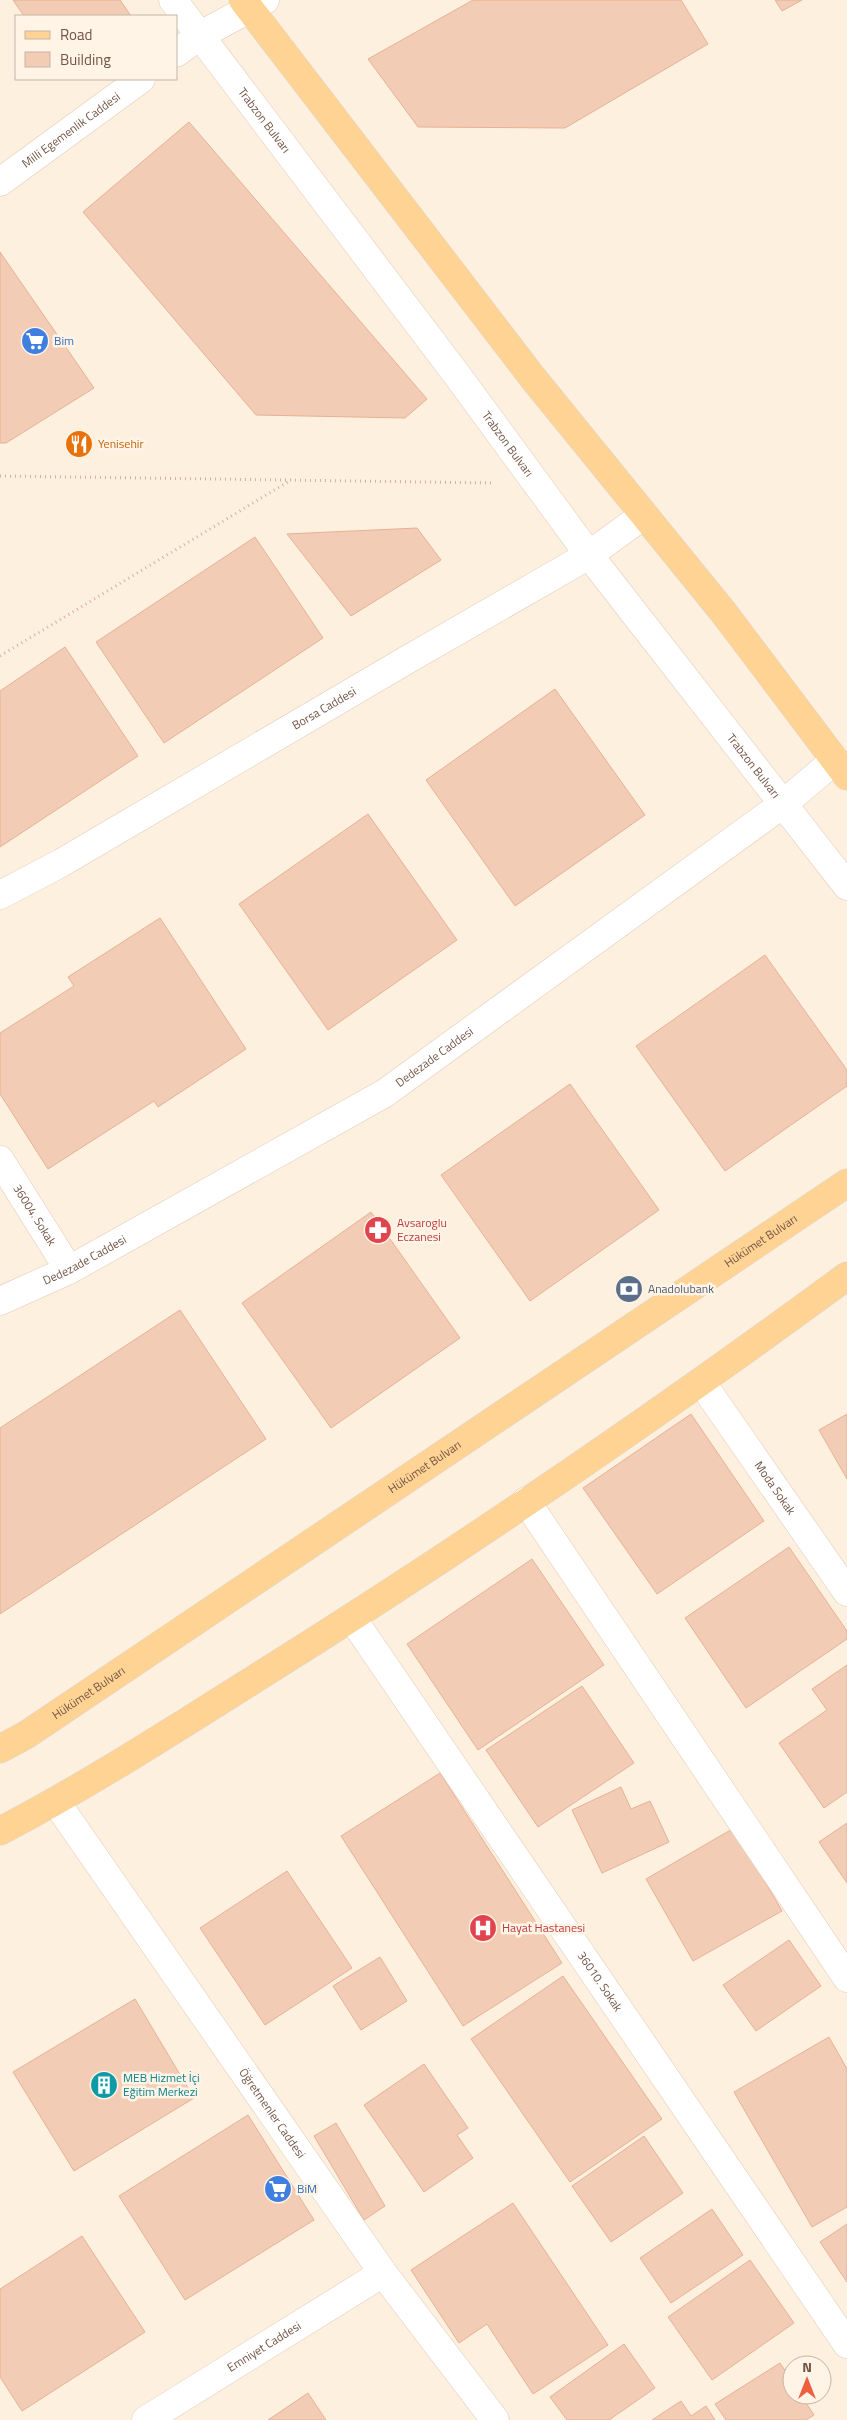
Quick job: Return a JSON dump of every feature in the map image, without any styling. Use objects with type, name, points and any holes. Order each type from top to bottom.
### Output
[{"type":"main road","points":[[252,2],[533,378],[724,613],[841,768]]},
{"type":"main road","name":"Hükümet Bulvarı","points":[[0,1749],[34,1730],[847,1183]]},
{"type":"main road","points":[[0,1831],[56,1802],[352,1618],[702,1383],[847,1276]]},
{"type":"street","name":"Trabzon Bulvarı","points":[[173,0],[589,555],[847,886]]},
{"type":"street","points":[[178,51],[252,2]]},
{"type":"street","name":"Milli Egemenlik Caddesi","points":[[0,182],[140,80]]},
{"type":"street","name":"Borsa Caddesi","points":[[0,895],[61,863],[589,555],[644,515]]},
{"type":"street","name":"Dedezade Caddesi","points":[[0,1301],[69,1270],[385,1093],[783,804],[841,768]]},
{"type":"street","name":"36004. Sokak","points":[[0,1160],[69,1270]]},
{"type":"street","name":"Moda Sokak","points":[[702,1383],[847,1592]]},
{"type":"street","points":[[526,1502],[847,1978]]},
{"type":"street","name":"36010. Sokak","points":[[352,1618],[847,2344]]},
{"type":"street","name":"Öğretmenler Caddesi","points":[[56,1802],[383,2273],[495,2420]]},
{"type":"street","name":"Emniyet Caddesi","points":[[146,2420],[383,2273]]},
{"type":"path","points":[[0,476],[536,484]]},
{"type":"path","points":[[0,656],[291,480]]},
{"type":"building","points":[[13,0],[120,0],[130,15],[23,15]]},
{"type":"building","points":[[473,0],[681,0],[708,44],[565,128],[418,127],[368,59]]},
{"type":"building","points":[[775,0],[802,0],[782,11]]},
{"type":"building","points":[[189,122],[427,399],[405,418],[256,415],[83,212]]},
{"type":"building","points":[[0,252],[94,388],[6,443],[0,443]]},
{"type":"building","points":[[417,528],[441,560],[351,616],[287,534]]},
{"type":"building","points":[[255,537],[323,638],[164,743],[96,642]]},
{"type":"building","points":[[65,647],[138,756],[0,847],[0,691]]},
{"type":"building","points":[[555,689],[645,815],[515,906],[426,780]]},
{"type":"building","points":[[368,814],[457,940],[328,1030],[239,904]]},
{"type":"building","points":[[160,918],[246,1049],[158,1107],[154,1101],[48,1169],[0,1094],[0,1033],[74,986],[68,977]]},
{"type":"building","points":[[765,955],[847,1070],[847,1086],[725,1171],[636,1046]]},
{"type":"building","points":[[570,1084],[659,1210],[530,1301],[441,1175]]},
{"type":"building","points":[[371,1212],[460,1338],[331,1428],[242,1303]]},
{"type":"building","points":[[180,1310],[266,1439],[0,1614],[0,1428]]},
{"type":"building","points":[[691,1414],[764,1521],[657,1594],[583,1488]]},
{"type":"building","points":[[847,1414],[847,1479],[819,1430]]},
{"type":"building","points":[[789,1547],[847,1631],[847,1639],[746,1708],[685,1618]]},
{"type":"building","points":[[532,1559],[604,1665],[478,1750],[407,1644]]},
{"type":"building","points":[[847,1665],[847,1792],[824,1808],[779,1743],[827,1710],[812,1689]]},
{"type":"building","points":[[582,1686],[634,1763],[538,1827],[486,1750]]},
{"type":"building","points":[[440,1773],[562,1963],[463,2026],[341,1836]]},
{"type":"building","points":[[621,1787],[631,1809],[650,1801],[669,1842],[602,1873],[572,1810]]},
{"type":"building","points":[[847,1823],[847,1883],[819,1842]]},
{"type":"building","points":[[734,1828],[782,1911],[693,1961],[646,1879]]},
{"type":"building","points":[[287,1871],[352,1968],[265,2025],[200,1928]]},
{"type":"building","points":[[789,1940],[821,1986],[756,2031],[723,1985]]},
{"type":"building","points":[[380,1957],[407,2001],[361,2030],[333,1986]]},
{"type":"building","points":[[563,1976],[662,2119],[570,2182],[471,2039]]},
{"type":"building","name":"MEB Hizmet İçi Eğitim Merkezi","points":[[135,1999],[194,2098],[74,2171],[13,2072]]},
{"type":"building","points":[[829,2037],[847,2069],[847,2207],[812,2227],[734,2092]]},
{"type":"building","points":[[424,2064],[468,2128],[457,2135],[473,2158],[424,2192],[364,2105]]},
{"type":"building","points":[[248,2115],[314,2220],[185,2300],[119,2196]]},
{"type":"building","points":[[336,2123],[385,2206],[364,2220],[314,2136]]},
{"type":"building","points":[[644,2136],[683,2193],[611,2242],[572,2186]]},
{"type":"building","points":[[513,2203],[608,2345],[533,2394],[487,2324],[459,2343],[411,2270]]},
{"type":"building","points":[[712,2209],[743,2255],[671,2303],[640,2258]]},
{"type":"building","points":[[847,2224],[847,2282],[820,2242]]},
{"type":"building","points":[[82,2236],[145,2332],[22,2411],[0,2377],[0,2289]]},
{"type":"building","points":[[750,2260],[794,2323],[712,2380],[668,2317]]},
{"type":"building","points":[[624,2344],[655,2388],[609,2420],[567,2420],[550,2397]]},
{"type":"building","points":[[780,2363],[782,2366],[782,2405],[808,2405],[814,2415],[806,2420],[726,2420],[715,2404]]},
{"type":"building","points":[[308,2393],[326,2420],[268,2420]]},
{"type":"building","points":[[681,2401],[691,2416],[706,2406],[715,2420],[652,2420]]},
{"type":"place","name":"Bim","points":[[35,341]]},
{"type":"place","name":"Yenisehir","points":[[79,444]]},
{"type":"place","name":"Avsaroglu Eczanesi","points":[[378,1230]]},
{"type":"place","name":"Anadolubank","points":[[629,1289]]},
{"type":"place","name":"Hayat Hastanesi","points":[[483,1928]]},
{"type":"place","name":"MEB Hizmet İçi Eğitim Merkezi","points":[[104,2085]]},
{"type":"place","name":"BiM","points":[[278,2189]]}]
